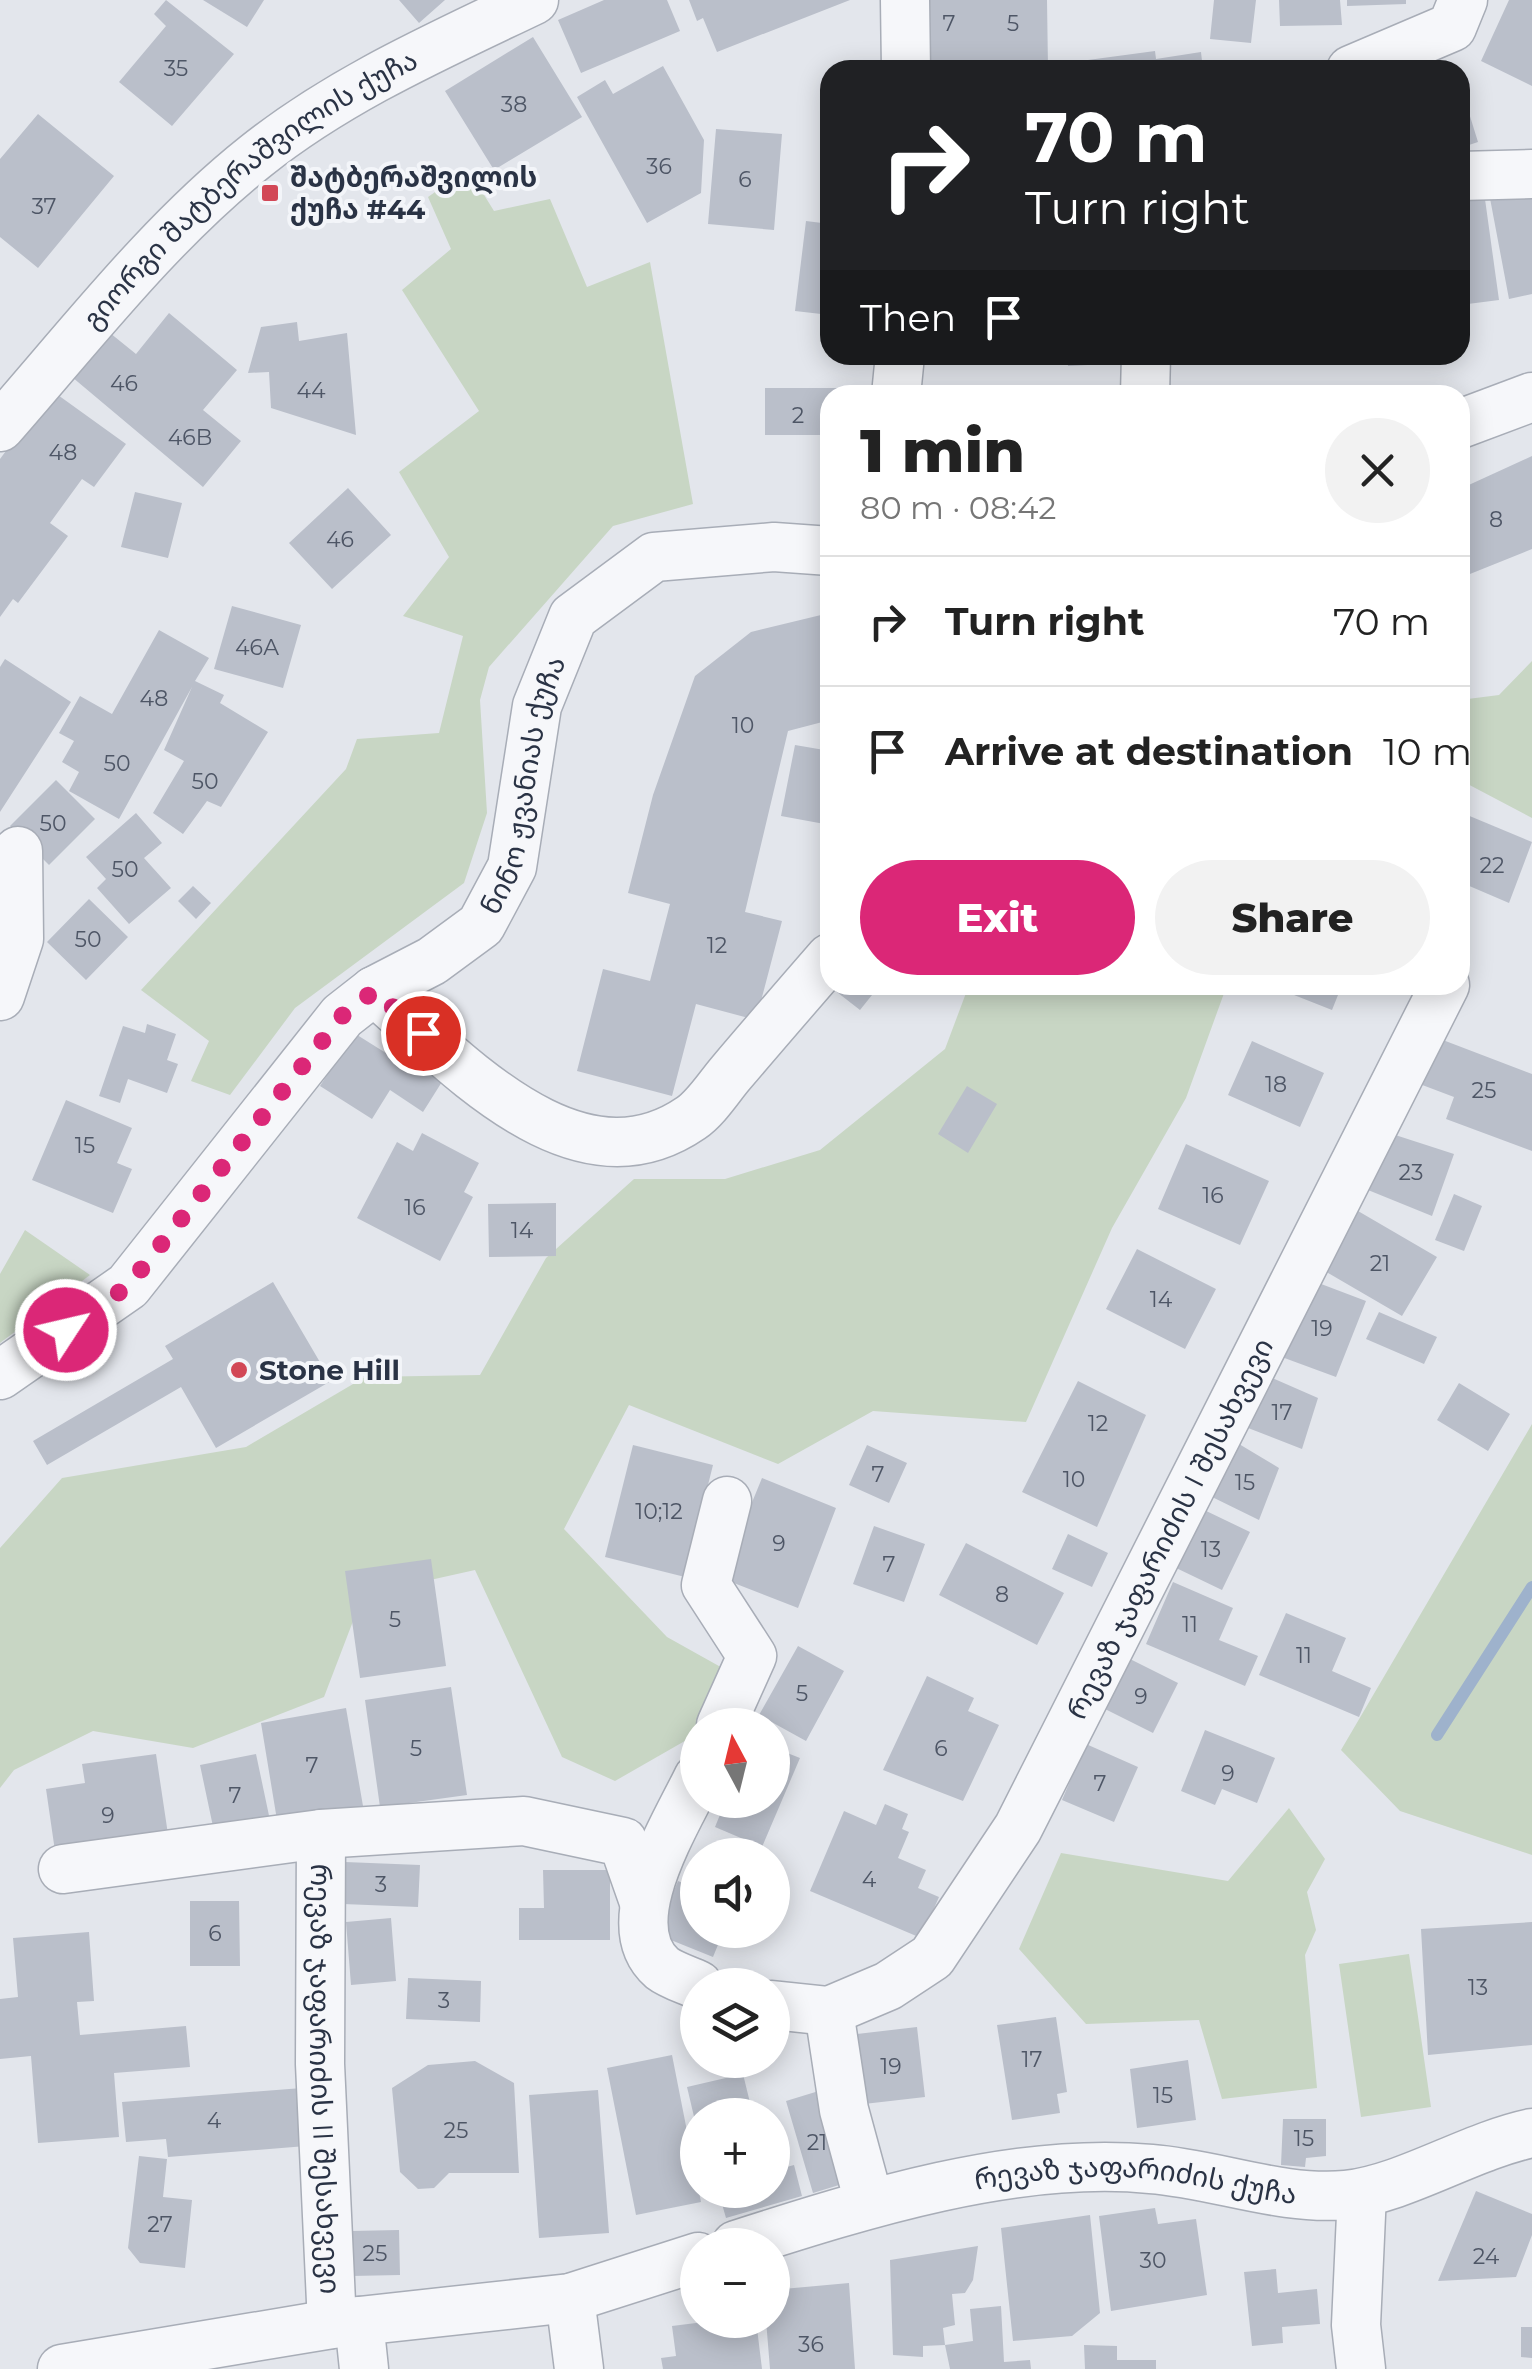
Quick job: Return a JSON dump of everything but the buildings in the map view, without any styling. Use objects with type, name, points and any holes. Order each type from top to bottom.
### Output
[{"type":"street","name":"გიორგი შატბერაშვილის ქუჩა","points":[[0,428],[137,270],[255,156],[375,75],[534,0]]},
{"type":"street","points":[[905,0],[906,60]]},
{"type":"street","points":[[1374,60],[1452,27],[1463,0]]},
{"type":"street","points":[[1470,176],[1532,174]]},
{"type":"street","points":[[1470,420],[1532,397]]},
{"type":"street","name":"ნინო ჟვანიას ქუჩა","points":[[0,1375],[128,1286],[342,1016],[374,991],[432,962],[481,925],[512,868],[537,706],[574,617],[654,557],[774,548],[820,551]]},
{"type":"street","points":[[0,996],[19,939],[18,851]]},
{"type":"street","points":[[374,991],[472,1075],[539,1124],[607,1144],[643,1142],[693,1117],[820,970]]},
{"type":"street","name":"რევაზ ჯაფარიძის I შესახვევი","points":[[790,2007],[829,2011],[888,1986],[932,1957],[1018,1828],[1440,995]]},
{"type":"street","points":[[728,1501],[706,1586],[752,1656],[729,1708]]},
{"type":"street","points":[[680,1817],[642,1899],[646,1940],[661,1967],[680,1976]]},
{"type":"street","name":"რევაზ ჯაფარიძის II შესახვევი","points":[[62,1869],[320,1834],[524,1821],[623,1842],[642,1899]]},
{"type":"street","name":"რევაზ ჯაფარიძის II შესახვევი","points":[[320,1834],[320,2064],[346,2322],[364,2369]]},
{"type":"street","points":[[829,2011],[844,2110],[869,2202]]},
{"type":"street","name":"რევაზ ჯაფარიძის ქუჩა","points":[[789,2228],[869,2202],[1037,2172],[1148,2168],[1299,2195],[1362,2193],[1498,2140],[1532,2133]]},
{"type":"street","points":[[1361,2369],[1356,2325],[1362,2193]]},
{"type":"street","points":[[62,2369],[346,2322],[570,2298],[680,2264]]},
{"type":"street","points":[[570,2298],[579,2369]]},
{"type":"green space","points":[[468,169],[494,211],[550,199],[587,287],[650,262],[693,504],[613,526],[489,667],[480,700],[487,813],[464,883],[295,1008],[230,1095],[191,1081],[209,1041],[141,990],[346,769],[357,739],[439,733],[463,636],[403,616],[449,557],[399,472],[479,411],[402,290],[451,249],[428,197]]},
{"type":"green space","points":[[1532,661],[1532,818],[1470,785],[1470,699],[1499,695]]},
{"type":"green space","points":[[965,995],[1223,995],[1186,1098],[1112,1228],[1026,1422],[873,1411],[778,1464],[629,1405],[564,1529],[667,1637],[735,1675],[717,1708],[680,1708],[680,1744],[615,1781],[562,1757],[475,1570],[363,1595],[324,1697],[193,1748],[93,1731],[14,1770],[0,1788],[0,1548],[62,1478],[246,1447],[365,1377],[480,1375],[546,1258],[634,1179],[725,1179],[820,1150],[945,1049]]},
{"type":"green space","points":[[25,1230],[90,1275],[0,1343],[0,1274]]},
{"type":"green space","points":[[1532,1424],[1532,1855],[1400,1811],[1341,1750]]},
{"type":"green space","points":[[1289,1808],[1325,1859],[1307,1892],[1316,1930],[1305,1955],[1317,2088],[1222,2099],[1199,2020],[1086,2024],[1019,1949],[1061,1853],[1228,1881]]},
{"type":"green space","points":[[1409,1954],[1431,2107],[1361,2117],[1339,1964]]},
{"type":"waterway","points":[[1437,1735],[1532,1587]]},
{"type":"place","name":"შატბერაშვილის ქუჩა #44","points":[[270,193]]},
{"type":"place","name":"Stone Hill","points":[[239,1370]]},
{"type":"route","points":[[66,1330],[128,1286],[342,1016],[374,991],[423,1033]]}]
